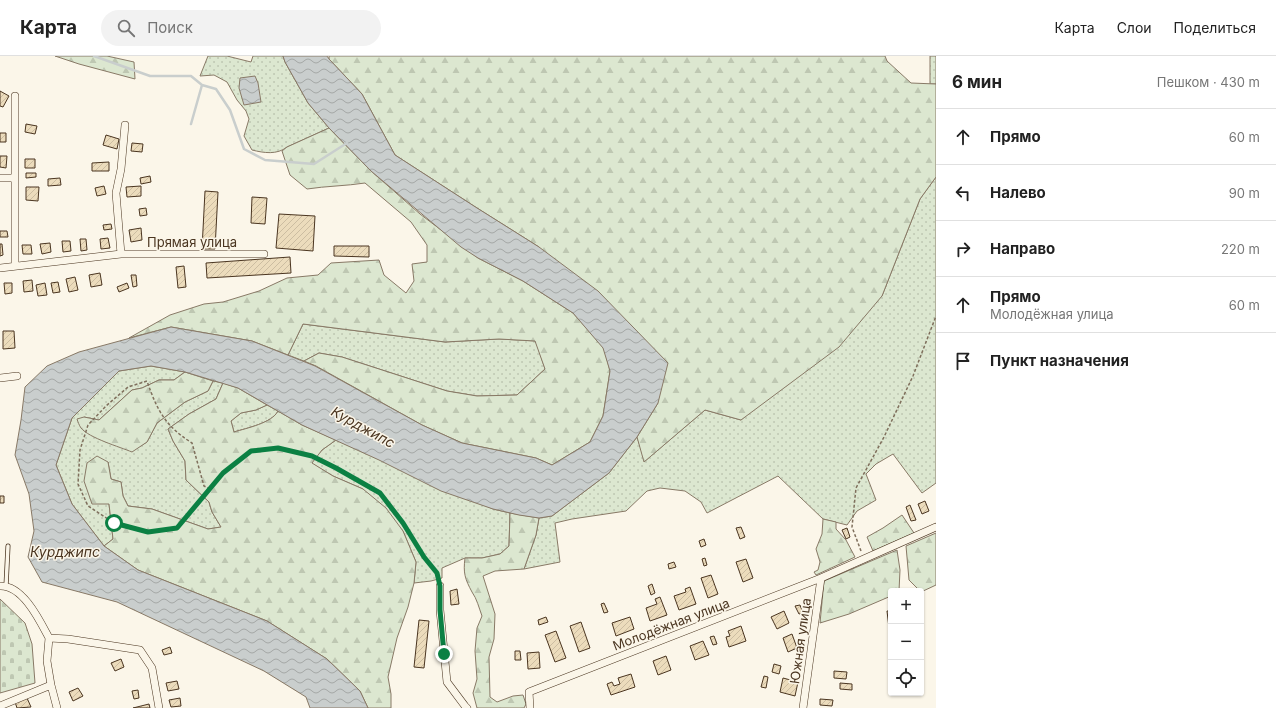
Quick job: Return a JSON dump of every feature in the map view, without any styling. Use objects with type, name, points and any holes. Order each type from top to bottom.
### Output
[{"type":"street","points":[[15,96],[15,266]]},
{"type":"street","points":[[121,254],[116,193],[121,169],[125,125]]},
{"type":"street","points":[[0,178],[14,178]]},
{"type":"street","name":"Прямая улица","points":[[0,268],[121,254],[264,254]]},
{"type":"street","points":[[0,378],[17,376]]},
{"type":"street","name":"Молодёжная улица","points":[[530,708],[529,692],[821,578],[865,560],[936,527]]},
{"type":"street","name":"Южная улица","points":[[803,708],[821,578]]},
{"type":"street","points":[[3,586],[21,595],[33,609],[49,638],[47,661],[51,685],[58,708]]},
{"type":"street","points":[[440,586],[440,610],[447,682],[467,708]]},
{"type":"street","points":[[49,638],[68,639],[140,650],[152,668],[159,708]]},
{"type":"street","points":[[0,706],[51,685]]},
{"type":"lane","points":[[3,586],[8,546]]},
{"type":"path","points":[[865,560],[852,527],[856,488],[884,437],[913,376],[936,316]]},
{"type":"path","points":[[210,489],[204,486],[192,443],[177,433],[160,413],[147,381],[128,387],[106,406],[88,425],[80,450],[78,484],[88,506],[114,523],[148,532],[177,528],[210,489],[223,473],[251,451],[278,448],[312,456],[380,493],[403,523],[424,557],[437,573],[440,586]]},
{"type":"green space","points":[[55,56],[107,56],[134,62],[135,79],[79,64]]},
{"type":"green space","points":[[208,56],[227,56],[251,62],[253,56],[283,56],[308,103],[329,128],[283,150],[266,152],[252,150],[244,136],[249,119],[246,111],[237,100],[227,82],[214,75],[200,76]]},
{"type":"green space","points":[[329,56],[885,56],[887,61],[911,83],[936,84],[936,177],[920,199],[882,296],[839,347],[741,420],[705,410],[644,462],[637,437],[658,403],[539,247],[395,155],[362,94],[329,59]]},
{"type":"green space","points":[[930,56],[936,56],[936,84],[930,84]]},
{"type":"green space","points":[[329,128],[371,171],[420,214],[478,258],[523,281],[573,313],[604,348],[610,371],[603,416],[590,442],[552,465],[536,458],[462,443],[422,425],[316,366],[304,361],[319,353],[342,357],[447,391],[477,396],[517,395],[545,369],[535,341],[499,339],[445,342],[303,324],[288,355],[252,341],[171,327],[129,338],[170,315],[204,304],[223,302],[259,291],[287,278],[318,275],[331,263],[379,260],[384,275],[406,293],[414,281],[412,264],[427,262],[427,245],[411,222],[365,183],[307,189],[290,175],[282,151],[287,147]]},
{"type":"green space","points":[[936,177],[936,483],[922,493],[893,454],[876,464],[866,474],[876,500],[857,511],[847,525],[823,519],[778,476],[707,513],[701,502],[685,491],[660,488],[647,491],[626,511],[555,523],[560,562],[524,569],[536,535],[539,518],[552,516],[609,473],[637,437],[645,461],[705,410],[741,420],[882,296],[920,199]]},
{"type":"green space","points":[[303,324],[445,342],[499,339],[536,341],[545,369],[517,395],[477,396],[447,391],[342,357],[319,353],[304,361],[288,355]]},
{"type":"green space","points":[[151,366],[185,372],[174,380],[159,380],[142,388],[132,390],[99,420],[84,417],[95,437],[132,451],[147,442],[157,423],[185,402],[208,391],[213,381],[223,383],[216,399],[189,414],[168,429],[173,441],[185,461],[186,480],[209,502],[212,512],[221,527],[208,529],[152,509],[128,506],[123,496],[121,482],[111,479],[108,462],[109,504],[113,539],[104,546],[72,504],[56,465],[72,418],[119,371]]},
{"type":"green space","points":[[185,372],[213,381],[208,391],[185,402],[157,423],[147,442],[132,452],[105,442],[85,432],[81,428],[77,419],[84,417],[99,420],[132,390],[142,388],[159,380],[174,380]]},
{"type":"green space","points":[[223,383],[238,388],[267,405],[256,410],[241,413],[231,421],[234,432],[265,422],[278,411],[302,425],[336,440],[322,450],[312,463],[333,476],[363,489],[386,508],[403,531],[416,562],[414,583],[408,607],[397,638],[388,677],[391,694],[391,708],[368,708],[360,691],[327,659],[267,621],[138,570],[104,546],[113,539],[109,504],[92,504],[84,481],[87,463],[97,456],[108,462],[111,479],[121,482],[123,496],[128,506],[152,509],[208,529],[221,527],[212,512],[209,502],[186,480],[185,461],[173,441],[168,429],[189,414],[216,399]]},
{"type":"green space","points":[[267,405],[278,411],[275,415],[265,422],[234,432],[231,421],[241,413],[256,410]]},
{"type":"green space","points":[[336,440],[493,509],[510,513],[509,546],[500,554],[482,558],[465,558],[442,568],[442,578],[414,583],[416,562],[403,531],[363,489],[333,476],[311,463],[322,450]]},
{"type":"green space","points":[[510,513],[539,518],[536,535],[524,569],[495,571],[483,576],[495,614],[494,639],[489,657],[490,697],[497,702],[513,696],[523,695],[526,704],[524,708],[477,708],[473,693],[477,679],[475,651],[477,628],[482,616],[477,601],[466,579],[464,572],[465,558],[482,558],[500,554],[509,546]]},
{"type":"green space","points":[[902,515],[914,533],[873,551],[867,537]]},
{"type":"green space","points":[[823,519],[836,522],[836,529],[846,540],[855,557],[816,575],[814,572],[818,570],[820,562],[816,549],[822,534]]},
{"type":"green space","points":[[936,533],[936,585],[924,591],[924,588],[917,588],[909,580],[906,546]]},
{"type":"green space","points":[[897,550],[900,570],[899,588],[888,588],[888,597],[849,614],[820,623],[824,581]]},
{"type":"green space","points":[[0,599],[25,623],[32,644],[35,683],[0,693]]},
{"type":"water","name":"Курджипс","points":[[283,56],[327,56],[362,94],[395,155],[539,247],[598,291],[668,363],[658,403],[637,437],[609,473],[552,516],[539,518],[493,509],[441,491],[379,460],[302,425],[238,388],[185,372],[151,366],[119,371],[72,418],[56,465],[72,504],[104,546],[138,570],[267,621],[327,659],[360,691],[368,708],[310,708],[306,697],[264,671],[117,602],[42,582],[28,557],[34,531],[29,494],[15,455],[25,387],[47,366],[79,352],[171,327],[252,341],[315,366],[422,425],[462,443],[536,458],[552,465],[590,442],[603,416],[610,371],[603,348],[573,313],[523,281],[478,258],[461,247],[371,171],[329,128],[308,103]]},
{"type":"water","points":[[255,76],[258,83],[261,102],[244,105],[239,88],[240,78]]},
{"type":"building","points":[[0,91],[9,96],[3,107],[0,106]]},
{"type":"building","points":[[26,124],[37,126],[35,134],[25,132]]},
{"type":"building","points":[[0,133],[6,133],[6,142],[0,142]]},
{"type":"building","points":[[106,135],[119,139],[117,149],[103,145]]},
{"type":"building","points":[[132,143],[143,144],[142,152],[131,151]]},
{"type":"building","points":[[0,156],[7,156],[6,168],[0,167]]},
{"type":"building","points":[[25,159],[35,159],[35,168],[25,168]]},
{"type":"building","points":[[109,162],[109,171],[92,171],[92,163]]},
{"type":"building","points":[[26,173],[36,173],[36,177],[26,178]]},
{"type":"building","points":[[150,176],[151,182],[141,184],[140,178]]},
{"type":"building","points":[[60,178],[61,185],[48,186],[48,179]]},
{"type":"building","points":[[104,186],[106,194],[97,196],[95,188]]},
{"type":"building","points":[[141,186],[141,196],[127,197],[126,187]]},
{"type":"building","points":[[26,187],[39,187],[38,201],[26,200]]},
{"type":"building","points":[[205,191],[218,192],[215,249],[202,249]]},
{"type":"building","points":[[252,197],[267,198],[265,224],[251,223]]},
{"type":"building","points":[[146,208],[147,215],[140,216],[139,209]]},
{"type":"building","points":[[279,214],[315,216],[313,251],[276,248]]},
{"type":"building","points":[[111,224],[112,229],[104,230],[103,225]]},
{"type":"building","points":[[141,228],[142,240],[131,242],[129,230]]},
{"type":"building","points":[[0,231],[7,231],[8,237],[0,237]]},
{"type":"building","points":[[108,238],[110,248],[101,249],[100,239]]},
{"type":"building","points":[[80,239],[86,239],[87,250],[81,251]]},
{"type":"building","points":[[62,241],[70,241],[71,251],[63,252]]},
{"type":"building","points":[[50,243],[51,252],[42,254],[40,244]]},
{"type":"building","points":[[0,244],[2,244],[3,255],[0,256]]},
{"type":"building","points":[[22,245],[31,245],[32,254],[23,254]]},
{"type":"building","points":[[334,246],[369,246],[369,257],[334,256]]},
{"type":"building","points":[[290,257],[291,273],[207,278],[206,263]]},
{"type":"building","points":[[184,266],[186,287],[178,288],[176,267]]},
{"type":"building","points":[[100,273],[102,285],[91,287],[89,275]]},
{"type":"building","points":[[131,275],[136,275],[137,286],[133,287]]},
{"type":"building","points":[[75,277],[78,290],[69,292],[66,279]]},
{"type":"building","points":[[32,280],[33,291],[24,292],[23,281]]},
{"type":"building","points":[[58,282],[60,292],[53,293],[51,283]]},
{"type":"building","points":[[4,283],[12,283],[12,293],[5,294]]},
{"type":"building","points":[[45,283],[47,295],[38,296],[36,285]]},
{"type":"building","points":[[127,283],[129,288],[119,292],[117,287]]},
{"type":"building","points":[[3,331],[14,331],[15,348],[3,349]]},
{"type":"building","points":[[0,496],[4,496],[4,503],[0,503]]},
{"type":"building","points":[[925,501],[929,511],[922,514],[918,504]]},
{"type":"building","points":[[910,505],[916,520],[911,521],[906,507]]},
{"type":"building","points":[[741,527],[745,537],[740,539],[736,528]]},
{"type":"building","points":[[847,528],[850,537],[846,539],[842,530]]},
{"type":"building","points":[[704,539],[706,545],[701,547],[699,541]]},
{"type":"building","points":[[705,558],[707,565],[704,566],[702,559]]},
{"type":"building","points":[[746,559],[753,578],[743,582],[736,562]]},
{"type":"building","points":[[674,562],[676,567],[669,569],[668,564]]},
{"type":"building","points":[[711,575],[718,594],[708,598],[701,578]]},
{"type":"building","points":[[652,584],[655,593],[651,595],[648,586]]},
{"type":"building","points":[[690,587],[696,604],[679,610],[674,596],[686,592],[685,589]]},
{"type":"building","points":[[457,589],[459,604],[451,605],[450,591]]},
{"type":"building","points":[[660,597],[667,615],[650,621],[646,608],[657,604],[655,599]]},
{"type":"building","points":[[604,603],[608,612],[604,613],[601,604]]},
{"type":"building","points":[[800,605],[803,613],[799,614],[795,606]]},
{"type":"building","points":[[784,611],[789,623],[777,629],[771,617]]},
{"type":"building","points":[[546,617],[548,622],[539,625],[538,620]]},
{"type":"building","points":[[630,617],[634,629],[616,636],[612,623]]},
{"type":"building","points":[[419,620],[429,621],[424,668],[414,667]]},
{"type":"building","points":[[581,622],[590,648],[579,652],[570,626]]},
{"type":"building","points":[[741,626],[746,641],[729,647],[726,637],[730,636],[728,631]]},
{"type":"building","points":[[556,631],[566,658],[555,662],[545,635]]},
{"type":"building","points":[[792,634],[797,648],[788,652],[783,638]]},
{"type":"building","points":[[714,636],[717,644],[713,645],[710,637]]},
{"type":"building","points":[[703,641],[709,655],[695,660],[690,646]]},
{"type":"building","points":[[170,647],[172,653],[164,655],[162,650]]},
{"type":"building","points":[[515,651],[520,651],[521,660],[515,660]]},
{"type":"building","points":[[539,652],[540,668],[528,669],[527,653]]},
{"type":"building","points":[[666,656],[671,670],[658,675],[653,661]]},
{"type":"building","points":[[121,659],[124,667],[115,671],[111,663]]},
{"type":"building","points":[[774,664],[781,666],[779,674],[772,672]]},
{"type":"building","points":[[834,671],[847,672],[846,679],[834,678]]},
{"type":"building","points":[[631,674],[635,687],[611,695],[607,684],[612,682],[614,686],[620,684],[618,678]]},
{"type":"building","points":[[764,676],[768,677],[766,688],[761,687]]},
{"type":"building","points":[[783,678],[798,682],[795,696],[780,692]]},
{"type":"building","points":[[177,681],[179,689],[168,691],[166,683]]},
{"type":"building","points":[[840,683],[852,684],[852,690],[840,689]]},
{"type":"building","points":[[78,688],[83,696],[73,701],[69,692]]},
{"type":"building","points":[[138,690],[139,698],[134,699],[132,691]]},
{"type":"building","points":[[27,698],[31,707],[17,708],[15,702]]},
{"type":"building","points":[[180,698],[181,706],[171,707],[169,700]]},
{"type":"building","points":[[820,699],[833,700],[832,706],[820,705]]},
{"type":"building","points":[[149,704],[150,708],[133,708]]},
{"type":"waterway","points":[[94,56],[150,76],[191,76],[202,85],[191,124]]},
{"type":"waterway","points":[[202,85],[216,89],[230,110],[244,149],[265,160],[314,164],[347,143]]},
{"type":"route","points":[[114,523],[148,532],[177,528],[223,473],[251,451],[278,448],[312,456],[380,493],[403,523],[424,557],[437,573],[440,586],[440,610],[444,654]]}]
